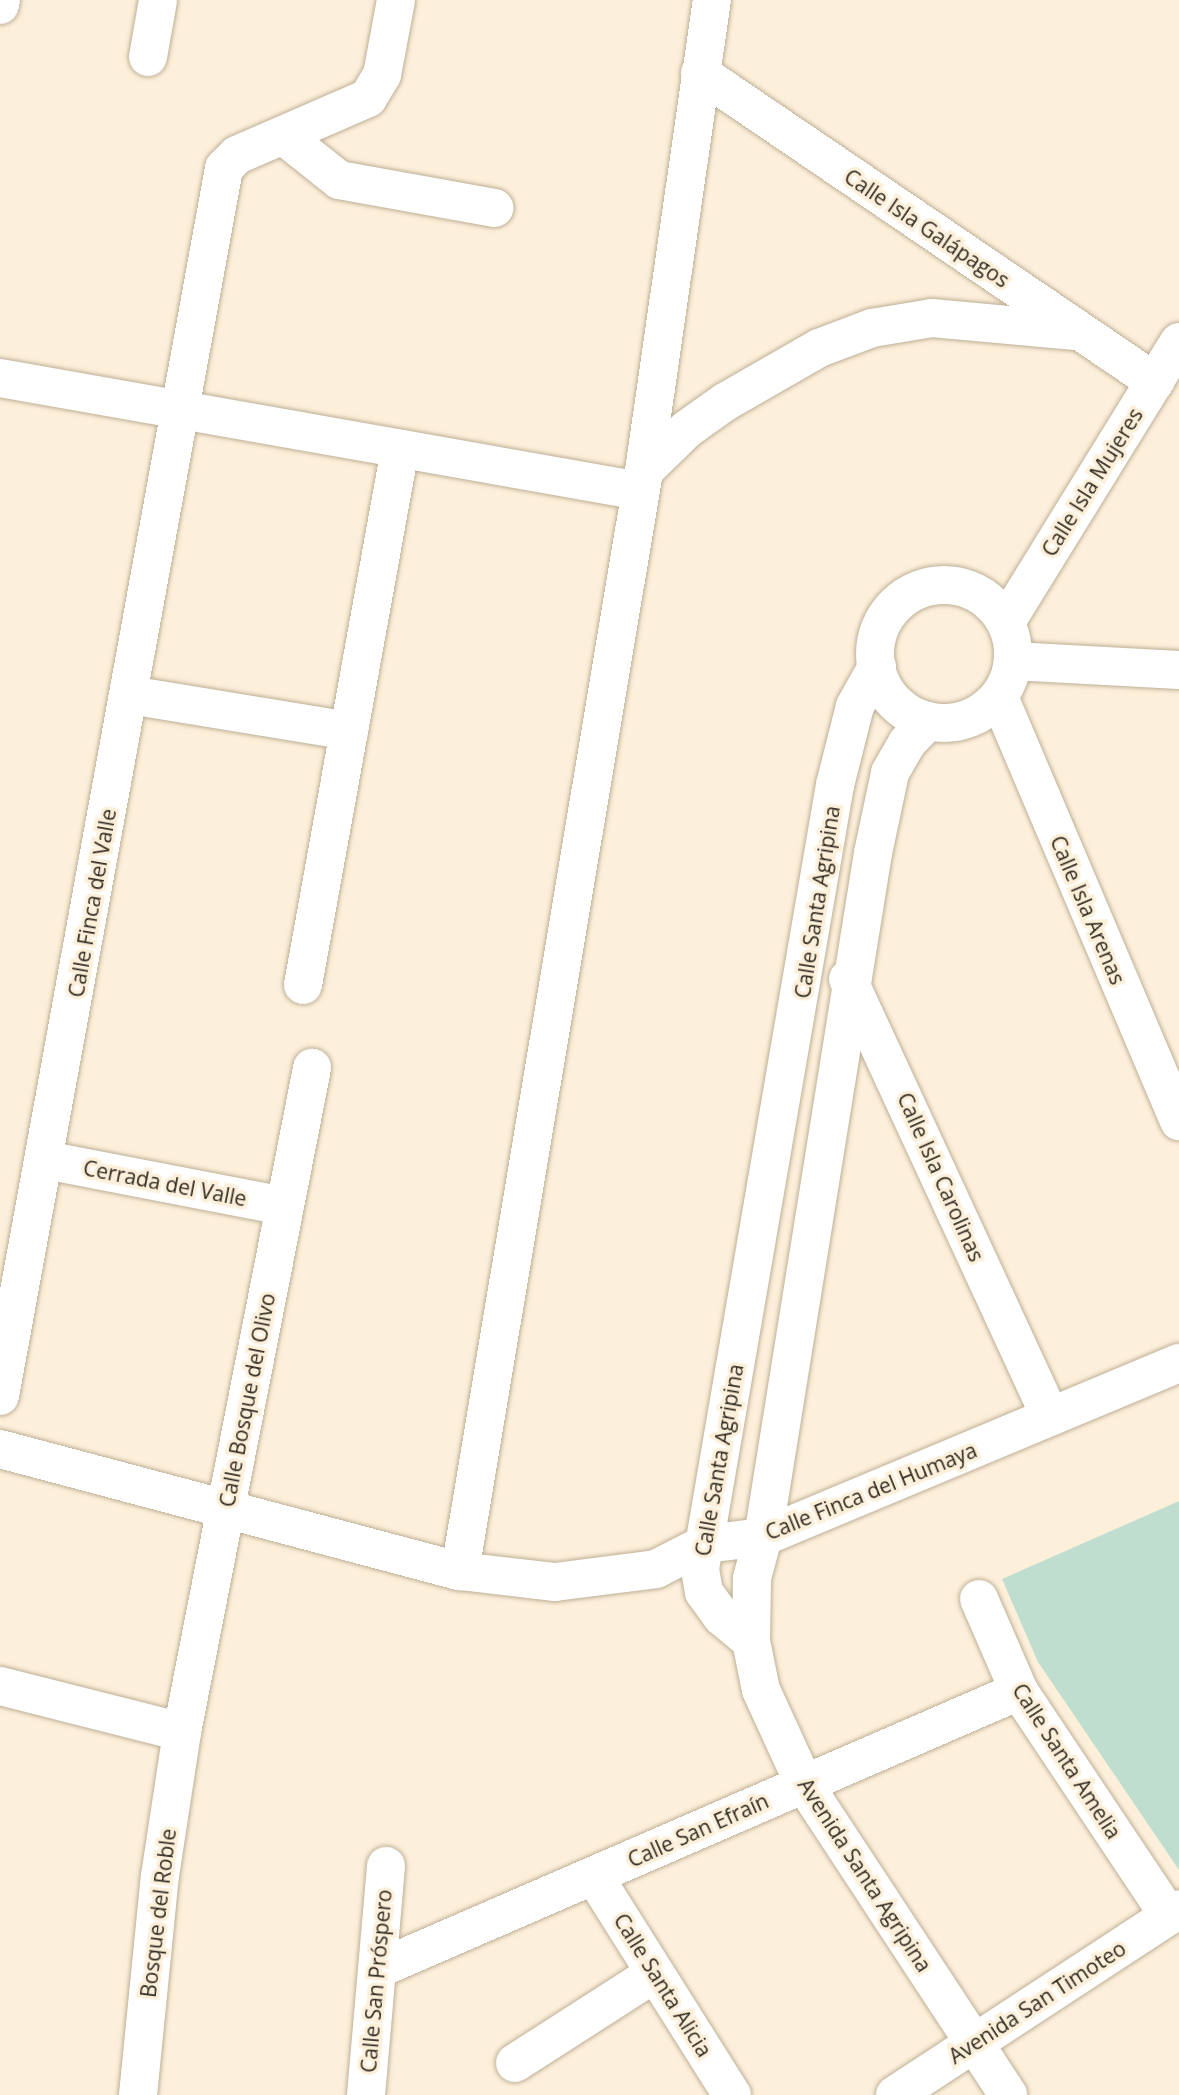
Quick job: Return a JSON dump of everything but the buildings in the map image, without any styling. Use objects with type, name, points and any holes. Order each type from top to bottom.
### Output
[{"type":"street","points":[[0,5],[1,0]]},
{"type":"street","points":[[148,57],[158,0]]},
{"type":"street","name":"Calle Finca del Valle","points":[[0,1396],[46,1160],[224,168],[237,155],[285,137],[368,98],[382,75],[396,0]]},
{"type":"street","points":[[460,1571],[642,481],[712,0]]},
{"type":"street","name":"Calle Isla Galápagos","points":[[700,73],[1155,382]]},
{"type":"street","points":[[285,137],[339,180],[495,208]]},
{"type":"street","points":[[642,481],[687,429],[725,402],[819,348],[873,328],[932,318],[1077,331]]},
{"type":"street","name":"Calle Isla Mujeres","points":[[1006,622],[1179,342]]},
{"type":"street","points":[[0,378],[400,449],[642,481]]},
{"type":"street","points":[[303,985],[400,449]]},
{"type":"street","points":[[961,587],[978,594],[1006,622],[1013,661],[999,697],[967,720],[928,721],[895,702],[877,667],[876,648],[890,611],[922,589],[961,587]]},
{"type":"street","points":[[1013,661],[1179,670]]},
{"type":"street","name":"Calle Santa Agripina","points":[[704,1592],[700,1569],[846,735],[877,667]]},
{"type":"street","points":[[130,695],[349,731]]},
{"type":"street","name":"Calle Isla Arenas","points":[[999,697],[1179,1121]]},
{"type":"street","points":[[751,1641],[752,1578],[762,1538],[851,981],[890,773],[907,743],[928,721]]},
{"type":"street","points":[[808,960],[851,981]]},
{"type":"street","name":"Calle Isla Carolinas","points":[[851,981],[1050,1417]]},
{"type":"street","name":"Calle Bosque del Olivo","points":[[182,1732],[312,1068]]},
{"type":"street","name":"Cerrada del Valle","points":[[46,1160],[285,1206]]},
{"type":"street","name":"Calle Finca del Humaya","points":[[0,1449],[460,1571],[555,1583],[656,1569],[705,1544],[762,1538],[1179,1363]]},
{"type":"street","points":[[656,1569],[704,1592],[722,1617],[751,1641]]},
{"type":"street","name":"Calle Santa Amelia","points":[[979,1600],[1019,1691],[1174,1913]]},
{"type":"street","name":"Avenida Santa Agripina","points":[[751,1641],[761,1690],[804,1784],[1008,2095]]},
{"type":"street","points":[[0,1686],[182,1732]]},
{"type":"street","name":"Calle San Efraín","points":[[378,1969],[1019,1691]]},
{"type":"street","name":"Bosque del Roble","points":[[138,2095],[160,1876],[182,1732]]},
{"type":"street","name":"Calle San Próspero","points":[[366,2095],[386,1866]]},
{"type":"street","name":"Calle Santa Alicia","points":[[594,1876],[732,2095]]},
{"type":"street","name":"Avenida San Timoteo","points":[[895,2095],[1174,1913]]},
{"type":"street","points":[[515,2063],[655,1973]]},
{"type":"green space","points":[[1179,1501],[1179,1870],[1038,1662],[1002,1579]]}]
